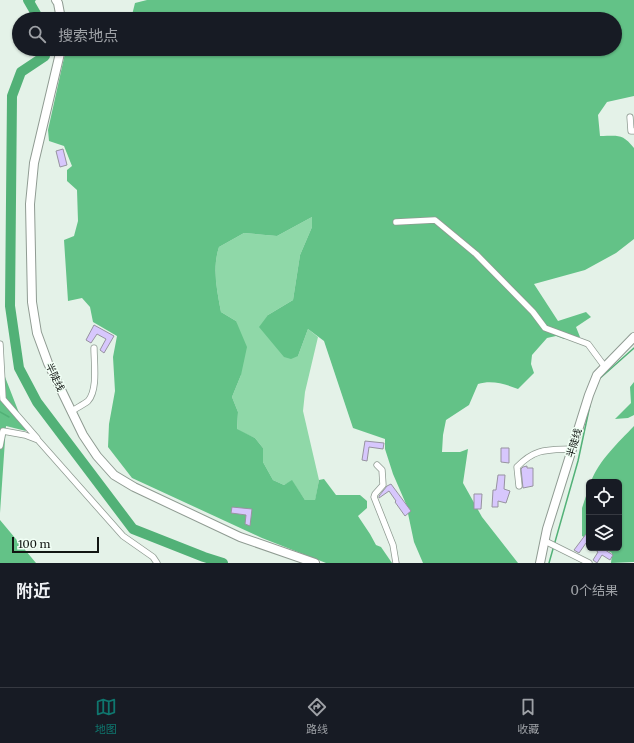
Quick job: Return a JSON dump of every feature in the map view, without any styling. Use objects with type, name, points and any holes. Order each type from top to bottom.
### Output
[{"type":"street","points":[[56,0],[60,12]]},
{"type":"street","name":"半陡线","points":[[59,56],[34,163],[30,204],[30,250],[32,302],[36,333],[71,412],[83,435],[97,456],[114,475],[134,488],[240,537],[315,563]]},
{"type":"street","points":[[630,117],[631,131],[634,131]]},
{"type":"street","points":[[396,222],[435,220],[476,254],[533,312],[544,328],[588,344],[605,367]]},
{"type":"street","name":"半陡线","points":[[540,563],[588,394],[597,376],[634,337]]},
{"type":"street","points":[[0,344],[1,399],[123,536],[153,557],[157,563]]},
{"type":"street","points":[[71,412],[87,402],[93,394],[94,348]]},
{"type":"street","points":[[0,446],[3,431],[25,435],[38,440]]},
{"type":"street","points":[[519,486],[517,467],[526,457],[544,450],[572,449]]},
{"type":"street","points":[[377,465],[382,470],[383,485],[374,497],[393,545],[396,563]]},
{"type":"street","points":[[547,542],[589,563]]},
{"type":"green space","points":[[147,0],[634,0],[634,96],[607,102],[598,115],[600,136],[619,136],[630,143],[634,148],[634,239],[616,253],[585,270],[534,284],[558,321],[586,312],[591,317],[576,327],[580,337],[564,339],[556,336],[547,338],[532,355],[531,364],[534,373],[518,389],[498,383],[488,382],[478,384],[469,405],[446,420],[442,452],[460,452],[468,449],[463,483],[482,517],[518,563],[423,563],[414,542],[406,504],[393,474],[385,449],[385,439],[353,428],[324,341],[308,329],[298,356],[291,359],[284,357],[259,327],[268,315],[293,300],[300,255],[312,227],[312,217],[277,236],[244,233],[219,247],[216,271],[221,312],[236,321],[247,347],[241,375],[232,397],[238,412],[237,429],[255,438],[263,448],[263,462],[273,480],[284,485],[292,480],[305,500],[315,500],[319,480],[324,479],[336,495],[360,495],[367,501],[367,508],[358,516],[376,545],[381,547],[392,563],[326,563],[262,538],[132,478],[108,447],[109,424],[115,391],[113,357],[117,336],[93,322],[90,307],[82,298],[68,301],[64,240],[74,236],[78,221],[77,190],[67,181],[67,170],[72,166],[64,146],[49,141],[48,130],[64,56],[622,56],[622,12],[133,12],[135,3]]},
{"type":"green space","points":[[312,217],[312,227],[300,255],[293,300],[268,315],[298,356],[308,329],[318,337],[305,392],[303,411],[319,480],[315,501],[305,500],[292,481],[284,485],[273,480],[263,462],[263,448],[255,438],[237,430],[238,412],[232,397],[241,375],[236,321],[221,312],[216,271],[219,247],[244,233],[277,236]]},
{"type":"green space","points":[[0,364],[26,431],[6,426],[0,513]]},
{"type":"green space","points":[[634,382],[634,415],[628,418],[615,419],[631,403],[630,387]]},
{"type":"green space","points":[[634,426],[634,562],[611,563],[612,553],[608,551],[622,551],[622,479],[592,479],[604,459]]},
{"type":"green space","points":[[586,496],[586,538],[582,536],[582,508]]},
{"type":"green space","points":[[0,520],[36,563],[0,563]]},
{"type":"building","points":[[63,149],[67,165],[60,167],[56,151]]},
{"type":"building","points":[[94,325],[114,336],[104,353],[100,350],[106,339],[97,334],[91,343],[86,340]]},
{"type":"building","points":[[365,441],[384,443],[383,449],[369,447],[367,461],[362,460]]},
{"type":"building","points":[[501,448],[509,448],[509,463],[501,462]]},
{"type":"building","points":[[527,466],[527,468],[533,468],[533,486],[523,488],[521,469]]},
{"type":"building","points":[[498,475],[505,475],[504,489],[510,491],[506,503],[498,501],[498,507],[492,507],[493,490],[496,490]]},
{"type":"building","points":[[391,484],[411,511],[405,516],[389,491],[379,498],[387,486]]},
{"type":"building","points":[[474,494],[482,494],[481,509],[474,509]]},
{"type":"building","points":[[232,507],[252,509],[250,526],[245,524],[246,515],[231,513]]},
{"type":"building","points":[[586,534],[586,543],[579,553],[574,550]]},
{"type":"building","points":[[597,551],[607,551],[613,555],[610,560],[602,555],[597,563],[593,560],[598,552]]},
{"type":"waterway","points":[[28,0],[35,12]]},
{"type":"waterway","points":[[31,6],[35,0]]},
{"type":"waterway","points":[[45,56],[21,72],[12,96],[10,306],[19,368],[37,402],[133,529],[223,563]]},
{"type":"waterway","points":[[598,380],[634,348]]},
{"type":"waterway","points":[[549,563],[578,461],[590,405]]},
{"type":"waterway","points":[[0,412],[9,417]]}]
